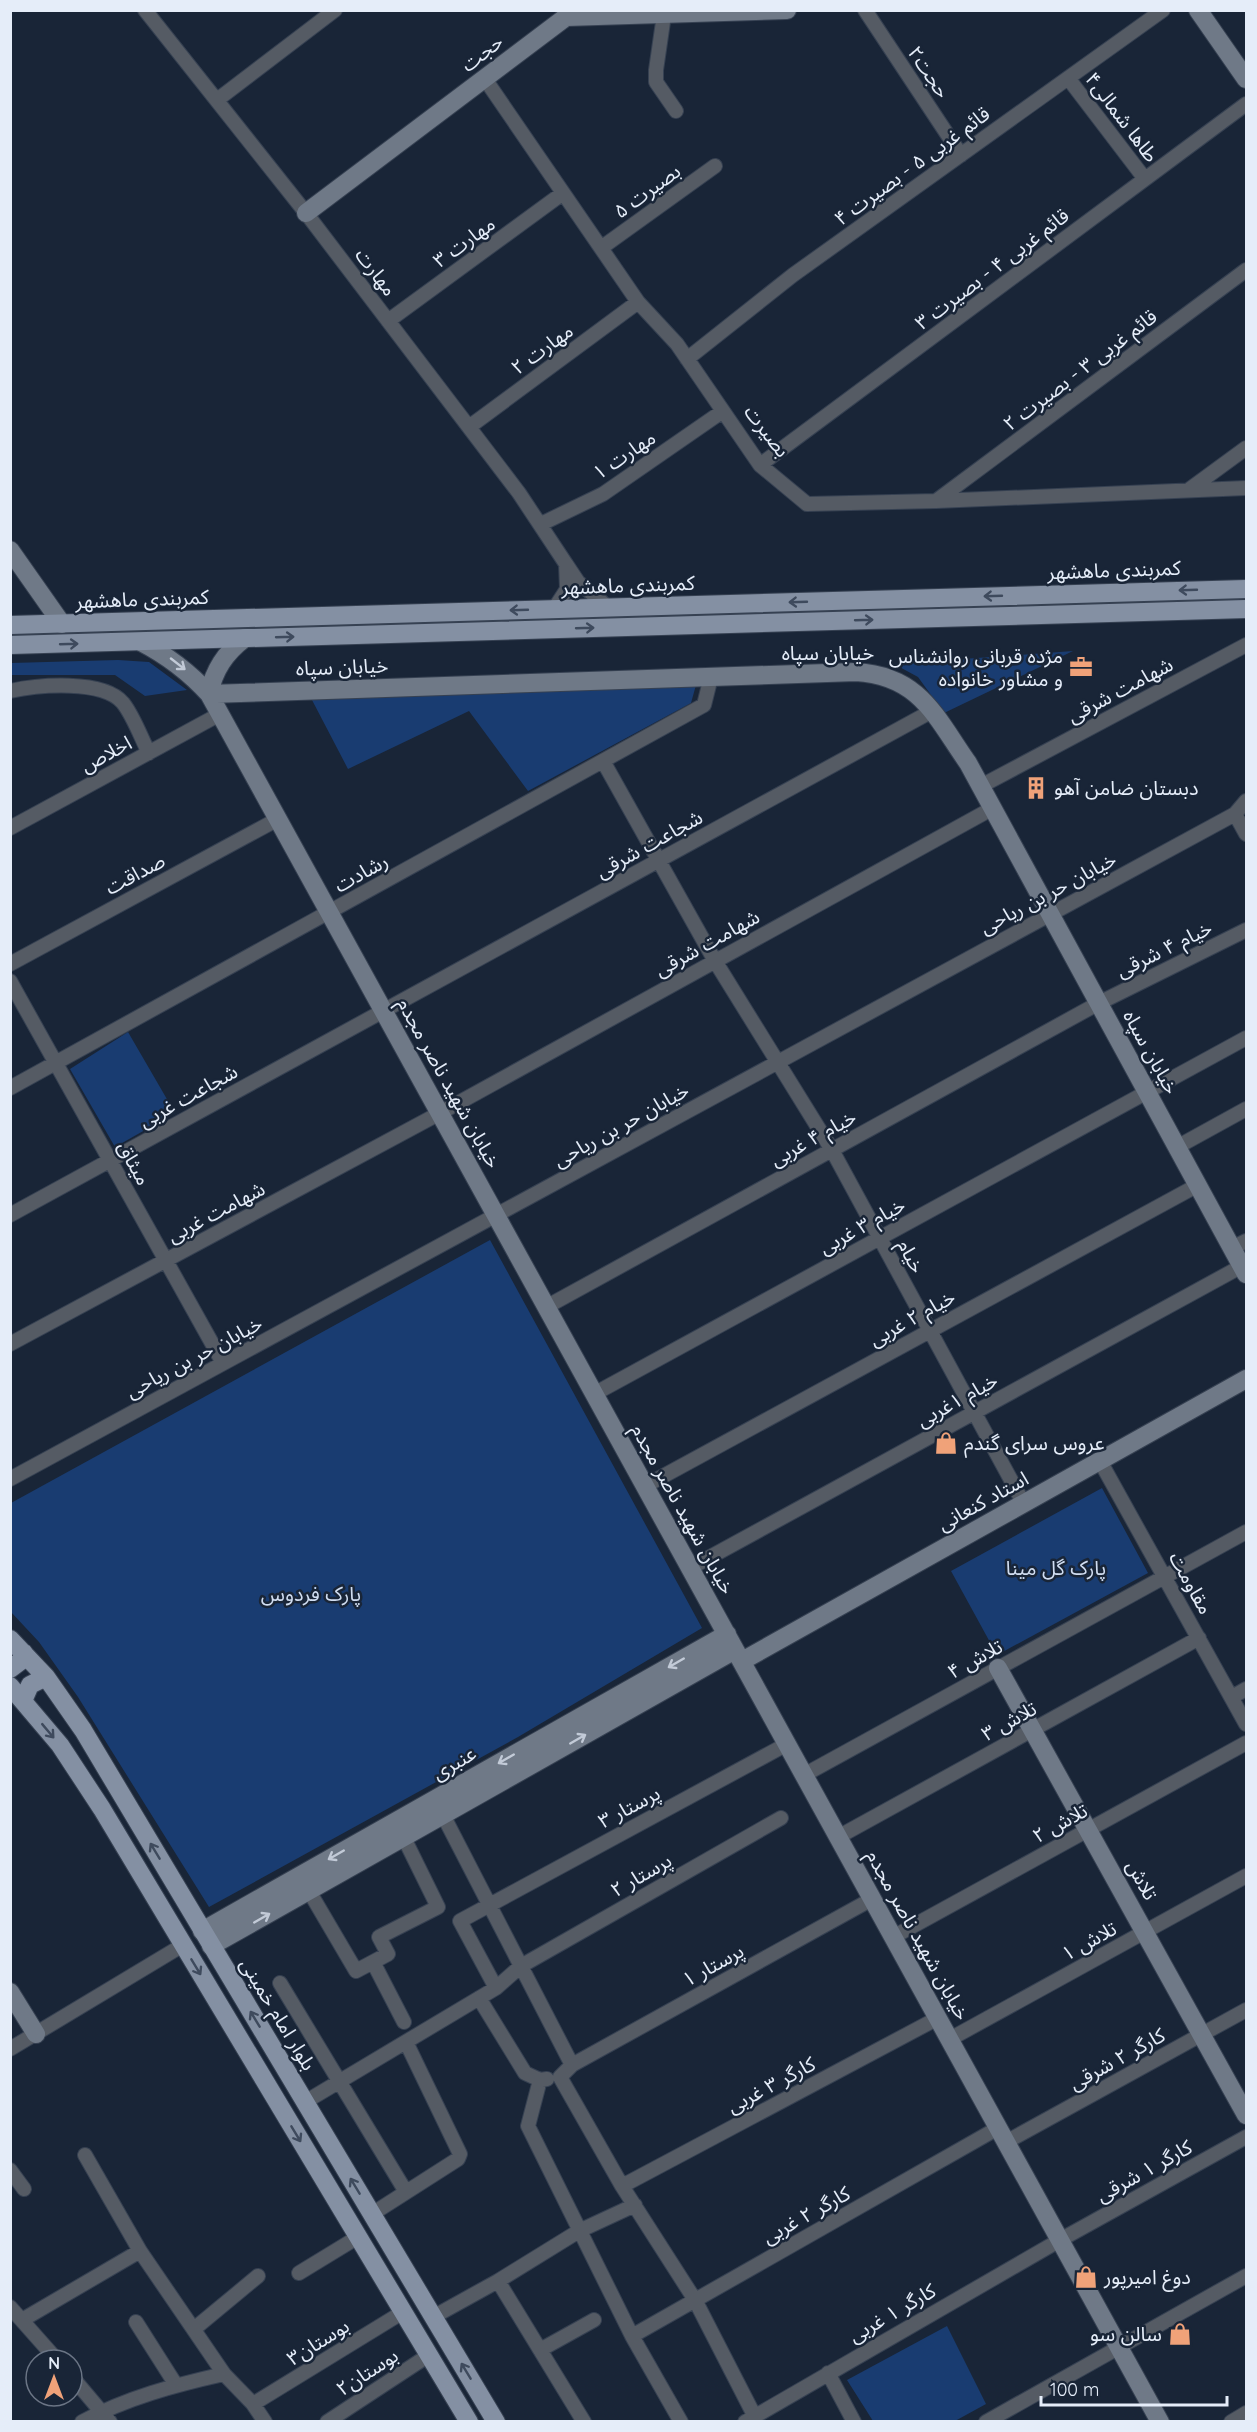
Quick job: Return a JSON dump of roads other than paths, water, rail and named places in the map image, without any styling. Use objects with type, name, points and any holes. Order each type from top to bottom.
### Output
[{"type":"main road","name":"کمربندی ماهشهر","points":[[10,626],[1246,589]]},
{"type":"main road","points":[[10,645],[1246,609]]},
{"type":"main road","name":"بلوار امام خمینی","points":[[10,1639],[46,1677],[83,1730],[496,2421]]},
{"type":"main road","points":[[10,1669],[22,1660],[24,1653]]},
{"type":"main road","points":[[23,1701],[30,1685],[46,1677]]},
{"type":"main road","points":[[10,1686],[60,1745],[102,1809],[469,2421]]},
{"type":"street","name":"مهارت","points":[[145,10],[306,213],[469,427],[541,524],[579,582],[609,608]]},
{"type":"street","points":[[217,100],[335,10]]},
{"type":"street","name":"حجت","points":[[306,213],[485,79],[564,14],[664,15],[787,10]]},
{"type":"street","name":"حجت۲","points":[[865,10],[962,155]]},
{"type":"street","name":"قائم غربی ۵ - بصیرت ۴","points":[[687,359],[793,275],[1162,10]]},
{"type":"street","points":[[1198,10],[1246,79]]},
{"type":"street","points":[[664,15],[656,82],[676,111]]},
{"type":"street","name":"طاها شمالی۴","points":[[1068,78],[1145,179]]},
{"type":"street","name":"بصیرت","points":[[485,79],[638,302],[677,344],[760,465],[807,504],[1246,488]]},
{"type":"street","name":"قائم غربی ۴ - بصیرت ۳","points":[[760,465],[1246,104]]},
{"type":"street","name":"بصیرت ۵","points":[[601,248],[715,166]]},
{"type":"street","name":"مهارت ۳","points":[[388,321],[563,193]]},
{"type":"street","name":"قائم غربی ۳ - بصیرت ۲","points":[[936,501],[1246,270]]},
{"type":"street","name":"مهارت ۲","points":[[469,427],[638,302]]},
{"type":"street","name":"مهارت ۱","points":[[541,524],[603,494],[723,411]]},
{"type":"street","points":[[1190,490],[1246,448]]},
{"type":"street","points":[[12,556],[62,624]]},
{"type":"street","points":[[554,609],[567,589],[566,564]]},
{"type":"street","points":[[209,694],[221,662],[245,638]]},
{"type":"street","name":"خیابان شهید ناصر مجدم","points":[[141,642],[167,655],[190,673],[209,694],[1160,2421]]},
{"type":"street","name":"شهامت شرقی","points":[[981,786],[1246,645]]},
{"type":"street","name":"خیابان سپاه","points":[[209,694],[874,673],[908,686],[933,711],[968,763],[1198,1185],[1239,1245],[1244,1270]]},
{"type":"street","name":"رشادت","points":[[10,1088],[704,705],[711,677]]},
{"type":"street","points":[[10,691],[36,686],[71,686],[102,690],[122,703],[149,753]]},
{"type":"street","name":"شجاعت شرقی","points":[[384,1011],[933,711]]},
{"type":"street","name":"اخلاص","points":[[10,828],[220,714]]},
{"type":"street","name":"خیام","points":[[603,761],[715,961],[832,1150],[1024,1504]]},
{"type":"street","name":"خیابان حر بن ریاحی","points":[[10,1479],[1050,914],[1241,816],[1246,801]]},
{"type":"street","name":"شهامت شرقی","points":[[440,1113],[993,808]]},
{"type":"street","points":[[1241,816],[1246,834]]},
{"type":"street","name":"صداقت","points":[[10,964],[278,819]]},
{"type":"street","name":"خیام ۴ شرقی","points":[[1099,1003],[1246,930]]},
{"type":"street","name":"میثاق","points":[[10,981],[223,1363]]},
{"type":"street","name":"خیام ۴ غربی","points":[[546,1307],[1099,1003]]},
{"type":"street","name":"شجاعت غربی","points":[[10,1215],[384,1011]]},
{"type":"street","name":"خیام ۳ غربی","points":[[594,1394],[1246,1038]]},
{"type":"street","points":[[1177,1147],[1246,1109]]},
{"type":"street","name":"شهامت غربی","points":[[10,1344],[440,1113]]},
{"type":"street","name":"خیام ۲ غربی","points":[[645,1486],[1198,1185]]},
{"type":"street","name":"خیام ۱غربی","points":[[690,1568],[974,1413],[1244,1270]]},
{"type":"street","name":"استاد کنعانی","points":[[735,1649],[1024,1504],[1246,1379]]},
{"type":"street","name":"مقاومت","points":[[1100,1461],[1246,1724]]},
{"type":"street","name":"تلاش ۴","points":[[804,1775],[1246,1532]]},
{"type":"street","name":"تلاش ۳","points":[[838,1837],[1199,1638]]},
{"type":"street","name":"عنبری","points":[[207,1939],[309,1891],[735,1649]]},
{"type":"street","name":"عنبری","points":[[207,1939],[735,1649]]},
{"type":"street","name":"تلاش","points":[[998,1668],[1246,2115]]},
{"type":"street","points":[[1232,1697],[1246,1689]]},
{"type":"street","name":"تلاش ۲","points":[[893,1937],[1246,1743]]},
{"type":"street","name":"پرستار ۳","points":[[496,1988],[460,1921],[787,1744]]},
{"type":"street","points":[[443,1815],[572,2065]]},
{"type":"street","name":"پرستار ۲","points":[[305,2102],[496,1988],[521,1966],[781,1818]]},
{"type":"street","points":[[309,1891],[356,1971],[388,1954],[379,1937],[438,1908],[404,1838]]},
{"type":"street","name":"تلاش ۱","points":[[950,2039],[1246,1876]]},
{"type":"street","name":"پرستار ۱","points":[[560,2077],[572,2065],[872,1899]]},
{"type":"street","points":[[10,2049],[183,1945]]},
{"type":"street","points":[[373,1962],[404,2022]]},
{"type":"street","points":[[280,1983],[406,2192]]},
{"type":"street","points":[[10,1992],[36,2034]]},
{"type":"street","points":[[479,1998],[525,2073],[540,2080],[560,2077],[622,2186],[694,2300],[749,2418]]},
{"type":"street","name":"کارگر ۲ شرقی","points":[[1002,2135],[1246,2010]]},
{"type":"street","name":"کارگر ۳ غربی","points":[[622,2186],[938,2018]]},
{"type":"street","points":[[372,2214],[458,2159],[460,2154],[406,2042]]},
{"type":"street","points":[[540,2080],[528,2126],[632,2336],[681,2421]]},
{"type":"street","name":"کارگر ۲ غربی","points":[[632,2336],[694,2300],[1002,2135]]},
{"type":"street","name":"کارگر ۱ شرقی","points":[[1060,2240],[1246,2137]]},
{"type":"street","points":[[85,2155],[140,2251],[224,2374],[254,2404],[265,2421]]},
{"type":"street","points":[[10,2170],[24,2189]]},
{"type":"street","points":[[433,2317],[498,2281],[579,2231],[635,2205]]},
{"type":"street","points":[[299,2273],[358,2237]]},
{"type":"street","name":"کارگر ۱ غربی","points":[[749,2418],[1060,2240]]},
{"type":"street","points":[[22,2320],[140,2251]]},
{"type":"street","points":[[194,2329],[258,2276]]},
{"type":"street","points":[[986,2421],[1246,2276]]},
{"type":"street","points":[[498,2281],[584,2421]]},
{"type":"street","points":[[10,2307],[46,2348]]},
{"type":"street","name":"بوستان۳","points":[[254,2404],[403,2312]]},
{"type":"street","points":[[540,2350],[594,2320]]},
{"type":"street","points":[[136,2322],[176,2385]]},
{"type":"street","name":"بوستان۲","points":[[327,2421],[429,2355]]},
{"type":"street","points":[[828,2373],[854,2421]]},
{"type":"street","points":[[82,2421],[106,2416],[176,2385],[224,2374]]},
{"type":"street","points":[[84,2391],[106,2416]]},
{"type":"street","points":[[1231,2421],[1246,2413]]},
{"type":"place","name":"مژده قربانی روانشناس و مشاور خانواده","points":[[1081,667]]},
{"type":"place","name":"دبستان ضامن آهو","points":[[1036,788]]},
{"type":"place","name":"عروس سرای گندم","points":[[946,1443]]},
{"type":"place","name":"دوغ امیرپور","points":[[1086,2277]]},
{"type":"place","name":"سالن سو","points":[[1180,2334]]},
{"type":"park label","name":"پارک گل مینا","points":[[1056,1568]]},
{"type":"park label","name":"پارک فردوس","points":[[311,1594]]}]
